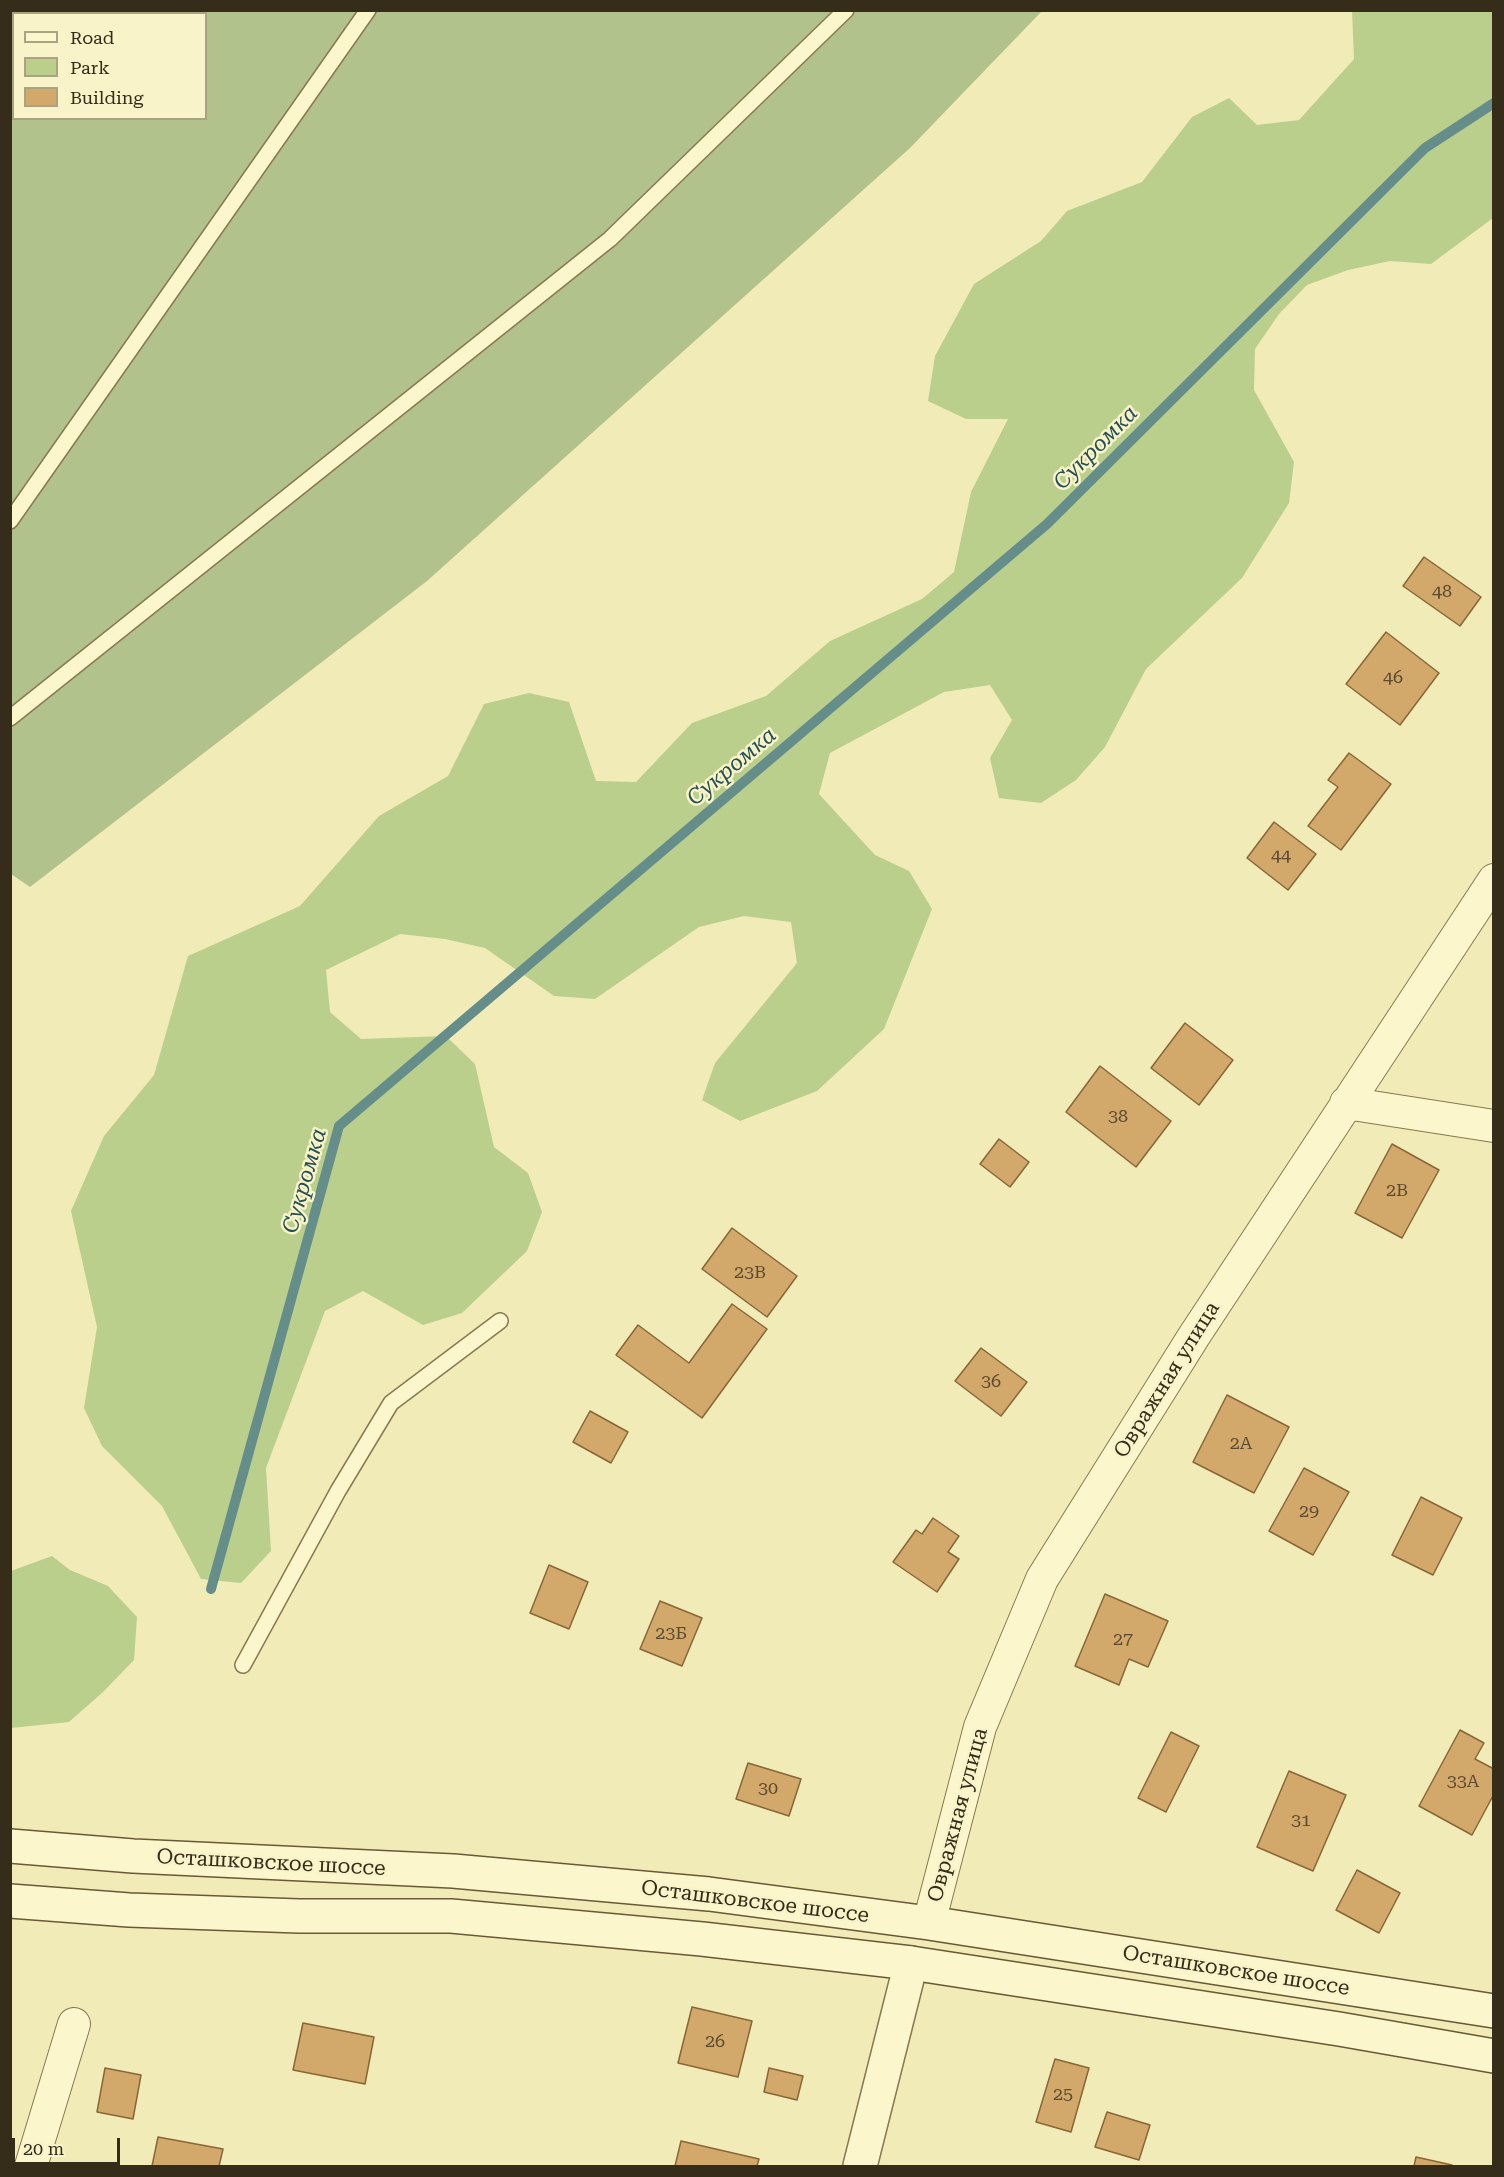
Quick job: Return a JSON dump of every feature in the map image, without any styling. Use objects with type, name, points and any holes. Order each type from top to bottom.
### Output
[{"type":"main road","name":"Осташковское шоссе","points":[[10,1846],[133,1856],[453,1871],[709,1894],[929,1923],[1494,2011]]},
{"type":"main road","name":"Осташковское шоссе","points":[[10,1901],[129,1910],[299,1916],[451,1916],[702,1939],[911,1964],[1339,2029],[1494,2056]]},
{"type":"main road","points":[[860,2166],[911,1964]]},
{"type":"street","name":"Овражная улица","points":[[929,1923],[980,1727],[1042,1579],[1194,1336],[1494,880]]},
{"type":"street","points":[[1346,1103],[1494,1126]]},
{"type":"street","points":[[31,2166],[74,2024]]},
{"type":"lane","points":[[10,521],[368,10]]},
{"type":"lane","points":[[10,718],[610,239],[846,10]]},
{"type":"lane","points":[[243,1665],[338,1491],[391,1402],[500,1321]]},
{"type":"green space","points":[[11,11],[1042,11],[910,148],[427,581],[30,887],[11,874]]},
{"type":"green space","points":[[1352,11],[1493,11],[1493,218],[1431,264],[1390,261],[1348,270],[1307,285],[1279,314],[1255,349],[1254,390],[1294,462],[1289,503],[1242,578],[1146,669],[1105,747],[1076,780],[1041,803],[999,798],[990,758],[1012,720],[990,685],[944,692],[830,753],[819,794],[875,855],[909,871],[932,909],[884,1029],[817,1091],[740,1121],[702,1100],[715,1063],[797,963],[791,922],[744,916],[699,927],[595,999],[554,996],[485,948],[445,939],[400,934],[326,970],[330,1012],[361,1039],[446,1036],[475,1064],[494,1147],[528,1173],[542,1212],[527,1251],[462,1313],[423,1325],[363,1291],[325,1311],[266,1468],[271,1551],[241,1583],[201,1579],[162,1506],[102,1446],[84,1408],[97,1327],[71,1211],[104,1136],[154,1075],[188,956],[300,906],[379,816],[448,776],[484,704],[529,693],[569,702],[596,781],[636,782],[692,723],[766,696],[830,641],[922,599],[954,572],[971,492],[1008,419],[966,419],[928,401],[935,356],[974,284],[1041,241],[1067,211],[1142,182],[1192,117],[1229,98],[1257,125],[1299,120],[1354,59]]},
{"type":"green space","points":[[52,1556],[70,1570],[108,1586],[137,1617],[134,1660],[69,1722],[11,1728],[11,1571]]},
{"type":"building","points":[[1424,557],[1481,597],[1460,626],[1403,586]]},
{"type":"building","points":[[1386,632],[1439,673],[1400,725],[1346,684]]},
{"type":"building","points":[[1349,753],[1391,784],[1341,850],[1308,826],[1338,787],[1328,780]]},
{"type":"building","points":[[1274,822],[1316,854],[1288,890],[1247,858]]},
{"type":"building","points":[[1185,1023],[1233,1060],[1199,1105],[1151,1068]]},
{"type":"building","points":[[1100,1066],[1171,1121],[1136,1167],[1066,1112]]},
{"type":"building","points":[[999,1139],[1029,1162],[1010,1187],[980,1164]]},
{"type":"building","points":[[1392,1144],[1439,1170],[1402,1238],[1355,1213]]},
{"type":"building","points":[[732,1228],[797,1276],[767,1317],[702,1269]]},
{"type":"building","points":[[732,1304],[767,1329],[702,1418],[616,1355],[638,1325],[689,1363]]},
{"type":"building","points":[[981,1348],[1027,1382],[1001,1416],[955,1381]]},
{"type":"building","points":[[1227,1395],[1289,1427],[1254,1493],[1193,1462]]},
{"type":"building","points":[[590,1411],[628,1432],[611,1463],[573,1442]]},
{"type":"building","points":[[1304,1468],[1349,1492],[1313,1555],[1269,1531]]},
{"type":"building","points":[[1421,1497],[1462,1518],[1433,1575],[1392,1555]]},
{"type":"building","points":[[933,1518],[959,1536],[948,1552],[959,1559],[937,1592],[893,1562],[916,1530],[922,1534]]},
{"type":"building","points":[[549,1565],[588,1582],[569,1629],[530,1613]]},
{"type":"building","points":[[1105,1594],[1168,1621],[1148,1667],[1129,1659],[1119,1685],[1075,1666]]},
{"type":"building","points":[[660,1601],[702,1618],[682,1666],[640,1649]]},
{"type":"building","points":[[1460,1730],[1484,1743],[1475,1759],[1494,1769],[1494,1794],[1472,1835],[1419,1806]]},
{"type":"building","points":[[1171,1732],[1199,1746],[1166,1812],[1138,1798]]},
{"type":"building","points":[[748,1763],[801,1779],[789,1816],[736,1799]]},
{"type":"building","points":[[1289,1771],[1346,1795],[1313,1871],[1257,1847]]},
{"type":"building","points":[[1357,1870],[1400,1893],[1379,1933],[1336,1910]]},
{"type":"building","points":[[692,2007],[752,2021],[738,2077],[678,2063]]},
{"type":"building","points":[[303,2023],[374,2037],[365,2084],[293,2070]]},
{"type":"building","points":[[1055,2059],[1089,2068],[1071,2132],[1036,2122]]},
{"type":"building","points":[[105,2068],[141,2075],[133,2119],[97,2112]]},
{"type":"building","points":[[769,2068],[803,2076],[797,2100],[764,2092]]},
{"type":"building","points":[[1107,2112],[1150,2125],[1139,2160],[1095,2147]]},
{"type":"building","points":[[158,2137],[223,2149],[219,2166],[152,2166]]},
{"type":"building","points":[[681,2141],[759,2159],[757,2166],[675,2166]]},
{"type":"building","points":[[1416,2157],[1452,2165],[1452,2166],[1414,2166]]},
{"type":"waterway","name":"Сукромка","points":[[211,1589],[339,1126],[1047,524],[1425,148],[1494,103]]}]
